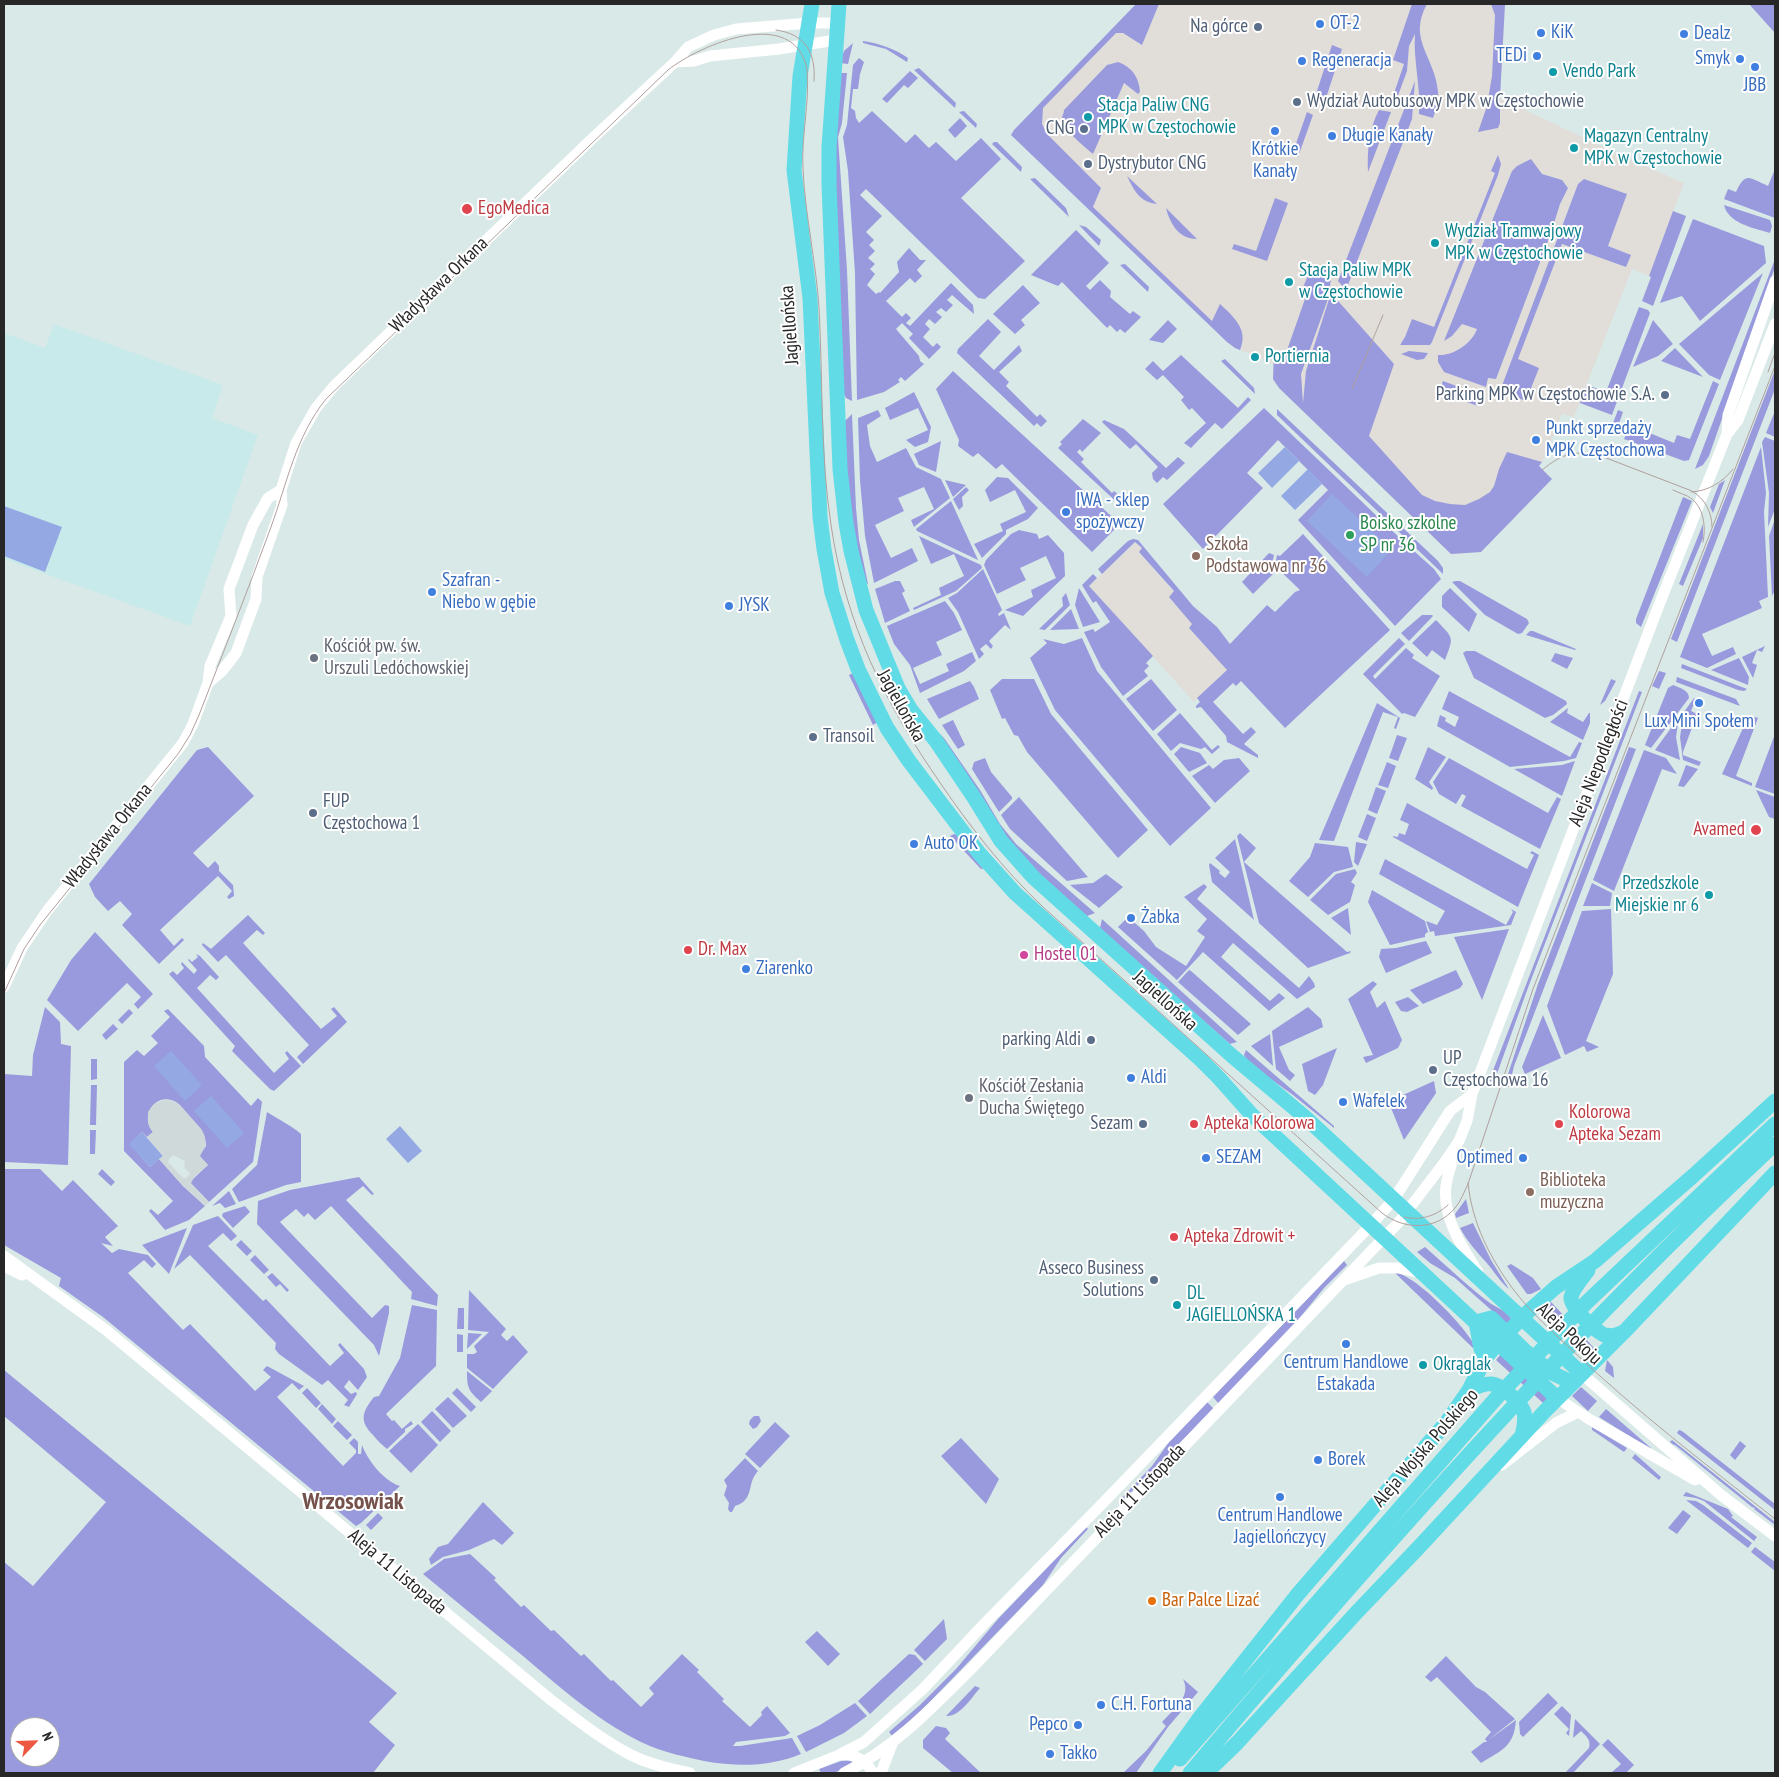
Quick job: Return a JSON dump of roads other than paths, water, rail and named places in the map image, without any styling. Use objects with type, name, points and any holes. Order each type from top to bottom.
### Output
[{"type":"main road","name":"Jagiellońska","points":[[812,4],[800,76],[794,156],[810,298],[820,517],[825,558],[836,608],[866,687],[887,728],[909,762],[997,873],[1028,905],[1201,1060],[1251,1114],[1384,1238]]},
{"type":"main road","name":"Jagiellońska","points":[[839,4],[828,185],[843,503],[850,551],[863,601],[874,633],[898,688],[968,788],[1001,841],[1016,860],[1087,927],[1246,1069],[1306,1118],[1394,1198]]},
{"type":"main road","points":[[1624,1332],[1613,1336],[1604,1335],[1580,1314],[1572,1303],[1571,1299],[1574,1290],[1595,1261],[1693,1176],[1775,1101]]},
{"type":"main road","name":"Aleja Wojska Polskiego","points":[[1167,1773],[1218,1718],[1498,1396],[1586,1303],[1775,1124]]},
{"type":"main road","name":"Aleja Wojska Polskiego","points":[[1190,1773],[1510,1408],[1599,1315],[1775,1144]]},
{"type":"main road","points":[[1206,1773],[1237,1743],[1557,1398],[1624,1332],[1775,1173]]},
{"type":"main road","name":"Aleja Pokoju","points":[[1394,1198],[1463,1265],[1522,1318],[1578,1378]]},
{"type":"main road","name":"Aleja Pokoju","points":[[1384,1238],[1476,1322],[1502,1338],[1557,1398]]},
{"type":"main road","name":"Aleja Wojska Polskiego","points":[[1160,1773],[1198,1720],[1264,1635],[1446,1423],[1470,1390],[1486,1357],[1502,1338],[1556,1287],[1595,1261]]},
{"type":"main road","points":[[1476,1322],[1481,1349],[1486,1357]]},
{"type":"main road","points":[[1502,1338],[1524,1350],[1552,1373],[1578,1378]]},
{"type":"main road","points":[[1470,1390],[1490,1383],[1502,1387],[1522,1407],[1525,1420],[1522,1436]]},
{"type":"street","name":"Władysława Orkana","points":[[208,683],[222,671],[236,653],[256,599],[258,577],[282,505],[282,490],[302,430],[316,408],[334,386],[608,123],[675,62],[688,47],[724,32],[749,27],[838,23]]},
{"type":"street","points":[[675,62],[694,61],[710,56],[836,40]]},
{"type":"street","name":"Aleja Niepodległości","points":[[1727,434],[1728,414],[1775,281]]},
{"type":"street","name":"Aleja Niepodległości","points":[[1408,1212],[1459,1141],[1467,1121],[1472,1094],[1659,605],[1727,434],[1738,420],[1775,324]]},
{"type":"street","name":"Władysława Orkana","points":[[4,987],[22,948],[42,917],[183,743],[193,724],[208,683],[210,666],[230,616],[229,589],[253,525],[268,498],[282,490]]},
{"type":"street","points":[[1370,1226],[1394,1198],[1450,1111],[1472,1094]]},
{"type":"street","points":[[1459,1141],[1446,1186],[1449,1214],[1459,1240],[1485,1284]]},
{"type":"street","name":"Aleja 11 Listopada","points":[[844,1773],[862,1768],[916,1722],[971,1669],[1157,1473],[1287,1341],[1408,1212]]},
{"type":"street","name":"Aleja 11 Listopada","points":[[794,1773],[839,1755],[873,1735],[924,1689],[1370,1226]]},
{"type":"street","name":"Aleja 11 Listopada","points":[[4,1256],[106,1330],[544,1694],[600,1737],[633,1756],[690,1773]]},
{"type":"street","name":"Aleja 11 Listopada","points":[[4,1266],[48,1288]]},
{"type":"street","points":[[1342,1281],[1379,1268],[1399,1268],[1423,1273]]},
{"type":"street","name":"Aleja Pokoju","points":[[1578,1378],[1721,1495],[1775,1536]]},
{"type":"street","name":"Aleja Pokoju","points":[[1557,1398],[1721,1495]]},
{"type":"street","points":[[1485,1477],[1556,1423],[1578,1412]]},
{"type":"street","points":[[862,1768],[866,1750],[873,1735]]},
{"type":"street","points":[[881,1773],[892,1743]]},
{"type":"street","points":[[839,1755],[851,1755],[862,1768],[873,1773]]},
{"type":"tram line","points":[[776,30],[794,36],[807,46],[813,61],[814,81]]},
{"type":"tram line","points":[[4,993],[24,949],[40,925],[178,754],[190,735],[271,527],[300,444],[307,428],[326,399],[668,70],[683,60],[723,41],[766,34],[784,38],[799,50],[807,69],[803,169],[819,308],[823,444],[827,498],[846,596],[870,661],[902,723],[941,784],[976,832],[1014,878],[1042,906],[1382,1213],[1400,1223],[1410,1225],[1429,1224],[1439,1221],[1455,1208],[1468,1184],[1533,989],[1775,366]]},
{"type":"tram line","points":[[1352,389],[1383,315]]},
{"type":"tram line","points":[[1768,372],[1775,353]]},
{"type":"tram line","points":[[1542,470],[1556,460],[1570,454],[1584,453],[1601,456],[1692,491],[1707,506],[1711,516],[1712,527]]},
{"type":"tram line","points":[[1691,492],[1703,490],[1714,485],[1733,469]]},
{"type":"tram line","points":[[1673,490],[1690,498],[1696,503],[1702,513],[1704,524],[1703,542]]},
{"type":"tram line","points":[[1468,1183],[1473,1212],[1483,1239],[1497,1265],[1527,1306],[1622,1396],[1775,1519]]},
{"type":"tram line","points":[[1404,1217],[1428,1217],[1448,1205]]},
{"type":"place","name":"OT-2","points":[[1320,24]]},
{"type":"place","name":"Na górce","points":[[1258,27]]},
{"type":"place","name":"KiK","points":[[1541,33]]},
{"type":"place","name":"Dealz","points":[[1684,34]]},
{"type":"place","name":"TEDi","points":[[1537,56]]},
{"type":"place","name":"Smyk","points":[[1740,59]]},
{"type":"place","name":"Regeneracja","points":[[1302,61]]},
{"type":"place","name":"JBB","points":[[1755,67]]},
{"type":"place","name":"Vendo Park","points":[[1553,72]]},
{"type":"place","name":"Wydział Autobusowy MPK w Częstochowie","points":[[1297,102]]},
{"type":"place","name":"Stacja Paliw CNG MPK w Częstochowie","points":[[1088,117]]},
{"type":"place","name":"CNG","points":[[1084,129]]},
{"type":"place","name":"Krótkie Kanały","points":[[1275,131]]},
{"type":"place","name":"Długie Kanały","points":[[1332,136]]},
{"type":"place","name":"Magazyn Centralny MPK w Częstochowie","points":[[1574,148]]},
{"type":"place","name":"Dystrybutor CNG","points":[[1088,164]]},
{"type":"place","name":"EgoMedica","points":[[467,209]]},
{"type":"place","name":"Wydział Tramwajowy MPK w Częstochowie","points":[[1435,243]]},
{"type":"place","name":"Stacja Paliw MPK w Częstochowie","points":[[1289,282]]},
{"type":"place","name":"Portiernia","points":[[1255,357]]},
{"type":"place","name":"Parking MPK w Częstochowie S.A.","points":[[1665,395]]},
{"type":"place","name":"Punkt sprzedaży MPK Częstochowa","points":[[1536,440]]},
{"type":"place","name":"IWA - sklep spożywczy","points":[[1066,512]]},
{"type":"place","name":"Boisko szkolne SP nr 36","points":[[1350,535]]},
{"type":"place","name":"Szkoła Podstawowa nr 36","points":[[1196,556]]},
{"type":"place","name":"Szafran - Niebo w gębie","points":[[432,592]]},
{"type":"place","name":"JYSK","points":[[729,606]]},
{"type":"place","name":"Kościół pw. św. Urszuli Ledóchowskiej","points":[[314,658]]},
{"type":"place","name":"Lux Mini Społem","points":[[1699,703]]},
{"type":"place","name":"Transoil","points":[[813,737]]},
{"type":"place","name":"FUP Częstochowa 1","points":[[313,813]]},
{"type":"place","name":"Avamed","points":[[1756,830]]},
{"type":"place","name":"Auto OK","points":[[914,844]]},
{"type":"place","name":"Przedszkole Miejskie nr 6","points":[[1709,895]]},
{"type":"place","name":"Żabka","points":[[1131,918]]},
{"type":"place","name":"Dr. Max","points":[[688,950]]},
{"type":"place","name":"Hostel 01","points":[[1024,955]]},
{"type":"place","name":"Ziarenko","points":[[746,969]]},
{"type":"place","name":"parking Aldi","points":[[1091,1040]]},
{"type":"place","name":"UP Częstochowa 16","points":[[1433,1070]]},
{"type":"place","name":"Aldi","points":[[1131,1078]]},
{"type":"place","name":"Kościół Zesłania Ducha Świętego","points":[[969,1098]]},
{"type":"place","name":"Wafelek","points":[[1343,1102]]},
{"type":"place","name":"Sezam","points":[[1143,1124]]},
{"type":"place","name":"Apteka Kolorowa","points":[[1194,1124]]},
{"type":"place","name":"Kolorowa Apteka Sezam","points":[[1559,1124]]},
{"type":"place","name":"SEZAM","points":[[1206,1158]]},
{"type":"place","name":"Optimed","points":[[1523,1158]]},
{"type":"place","name":"Biblioteka muzyczna","points":[[1530,1192]]},
{"type":"place","name":"Apteka Zdrowit +","points":[[1174,1237]]},
{"type":"place","name":"Asseco Business Solutions","points":[[1154,1280]]},
{"type":"place","name":"DL JAGIELLOŃSKA 1","points":[[1177,1305]]},
{"type":"place","name":"Centrum Handlowe Estakada","points":[[1346,1344]]},
{"type":"place","name":"Okrąglak","points":[[1423,1365]]},
{"type":"place","name":"Borek","points":[[1318,1460]]},
{"type":"place","name":"Centrum Handlowe Jagiellończycy","points":[[1280,1497]]},
{"type":"place","name":"Bar Palce Lizać","points":[[1152,1601]]},
{"type":"place","name":"C.H. Fortuna","points":[[1101,1705]]},
{"type":"place","name":"Pepco","points":[[1078,1725]]},
{"type":"place","name":"Takko","points":[[1050,1754]]},
{"type":"district","name":"Wrzosowiak","points":[[353,1502]]}]
